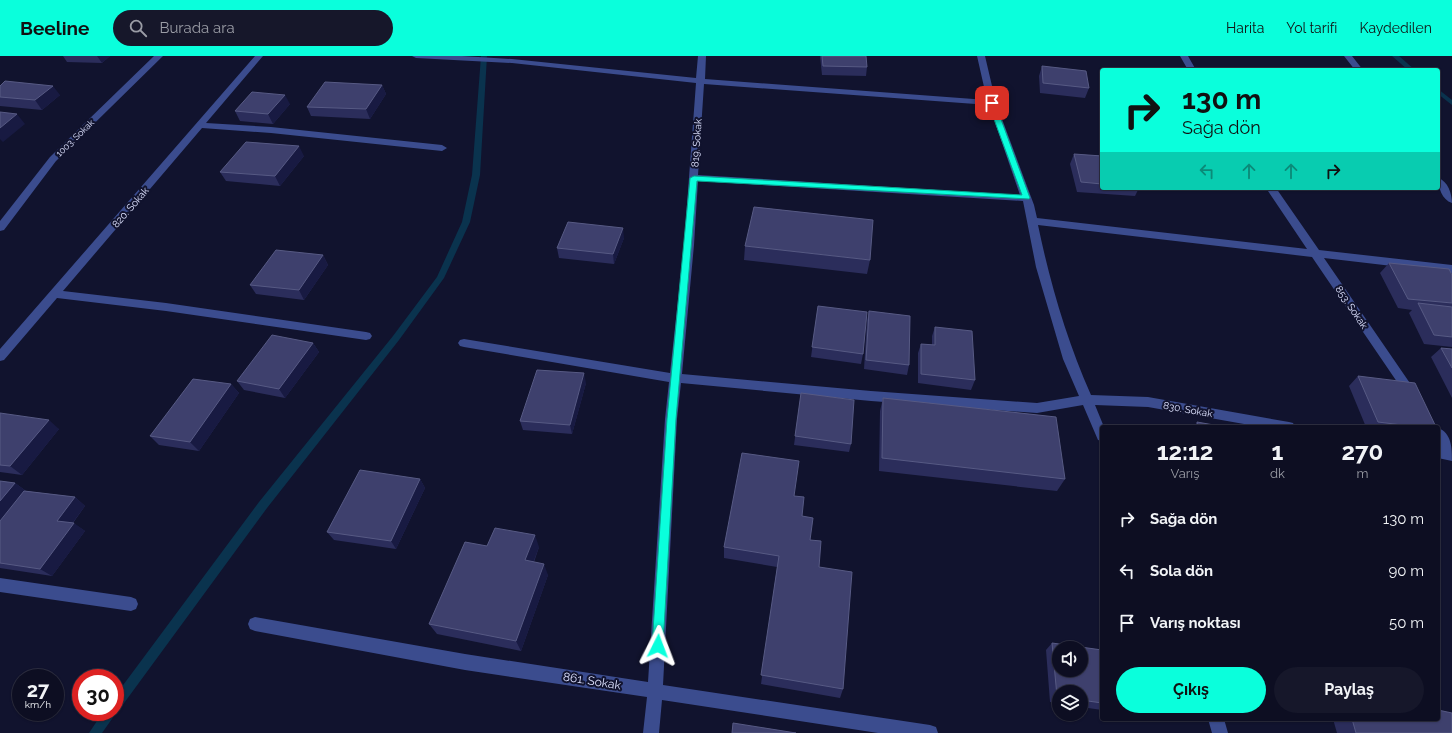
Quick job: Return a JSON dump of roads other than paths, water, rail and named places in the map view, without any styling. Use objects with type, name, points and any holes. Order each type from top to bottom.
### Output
[{"type":"street","name":"1003. Sokak","points":[[0,228],[53,159],[159,56]]},
{"type":"street","name":"820. Sokak","points":[[0,357],[259,56]]},
{"type":"street","points":[[416,56],[512,61],[701,81],[992,103]]},
{"type":"street","name":"819. Sokak","points":[[650,733],[655,691],[671,419],[694,178],[702,56]]},
{"type":"street","points":[[981,56],[992,103],[1026,198],[1042,268],[1069,359],[1100,432]]},
{"type":"street","points":[[1184,56],[1191,68]]},
{"type":"street","points":[[1348,56],[1357,68]]},
{"type":"street","points":[[200,125],[271,130],[442,148]]},
{"type":"street","points":[[694,178],[1026,198]]},
{"type":"street","points":[[1440,183],[1452,200]]},
{"type":"street","name":"853. Sokak","points":[[1272,190],[1416,401]]},
{"type":"street","points":[[1032,221],[1314,252],[1452,269]]},
{"type":"street","points":[[54,294],[166,307],[366,336]]},
{"type":"street","name":"830. Sokak","points":[[464,343],[675,378],[871,396],[1037,408],[1086,400],[1148,402],[1278,425]]},
{"type":"street","points":[[1440,436],[1452,455]]},
{"type":"street","points":[[1440,453],[1452,455]]},
{"type":"street","points":[[0,585],[131,604]]},
{"type":"street","name":"861. Sokak","points":[[255,624],[465,662],[930,733]]},
{"type":"street","points":[[1217,721],[1220,733]]},
{"type":"waterway","points":[[124,694],[263,505],[396,338],[440,278],[466,222],[476,175],[484,56]]},
{"type":"waterway","points":[[1395,56],[1410,68]]},
{"type":"waterway","points":[[1440,93],[1452,103]]},
{"type":"waterway","points":[[95,733],[104,721]]}]
